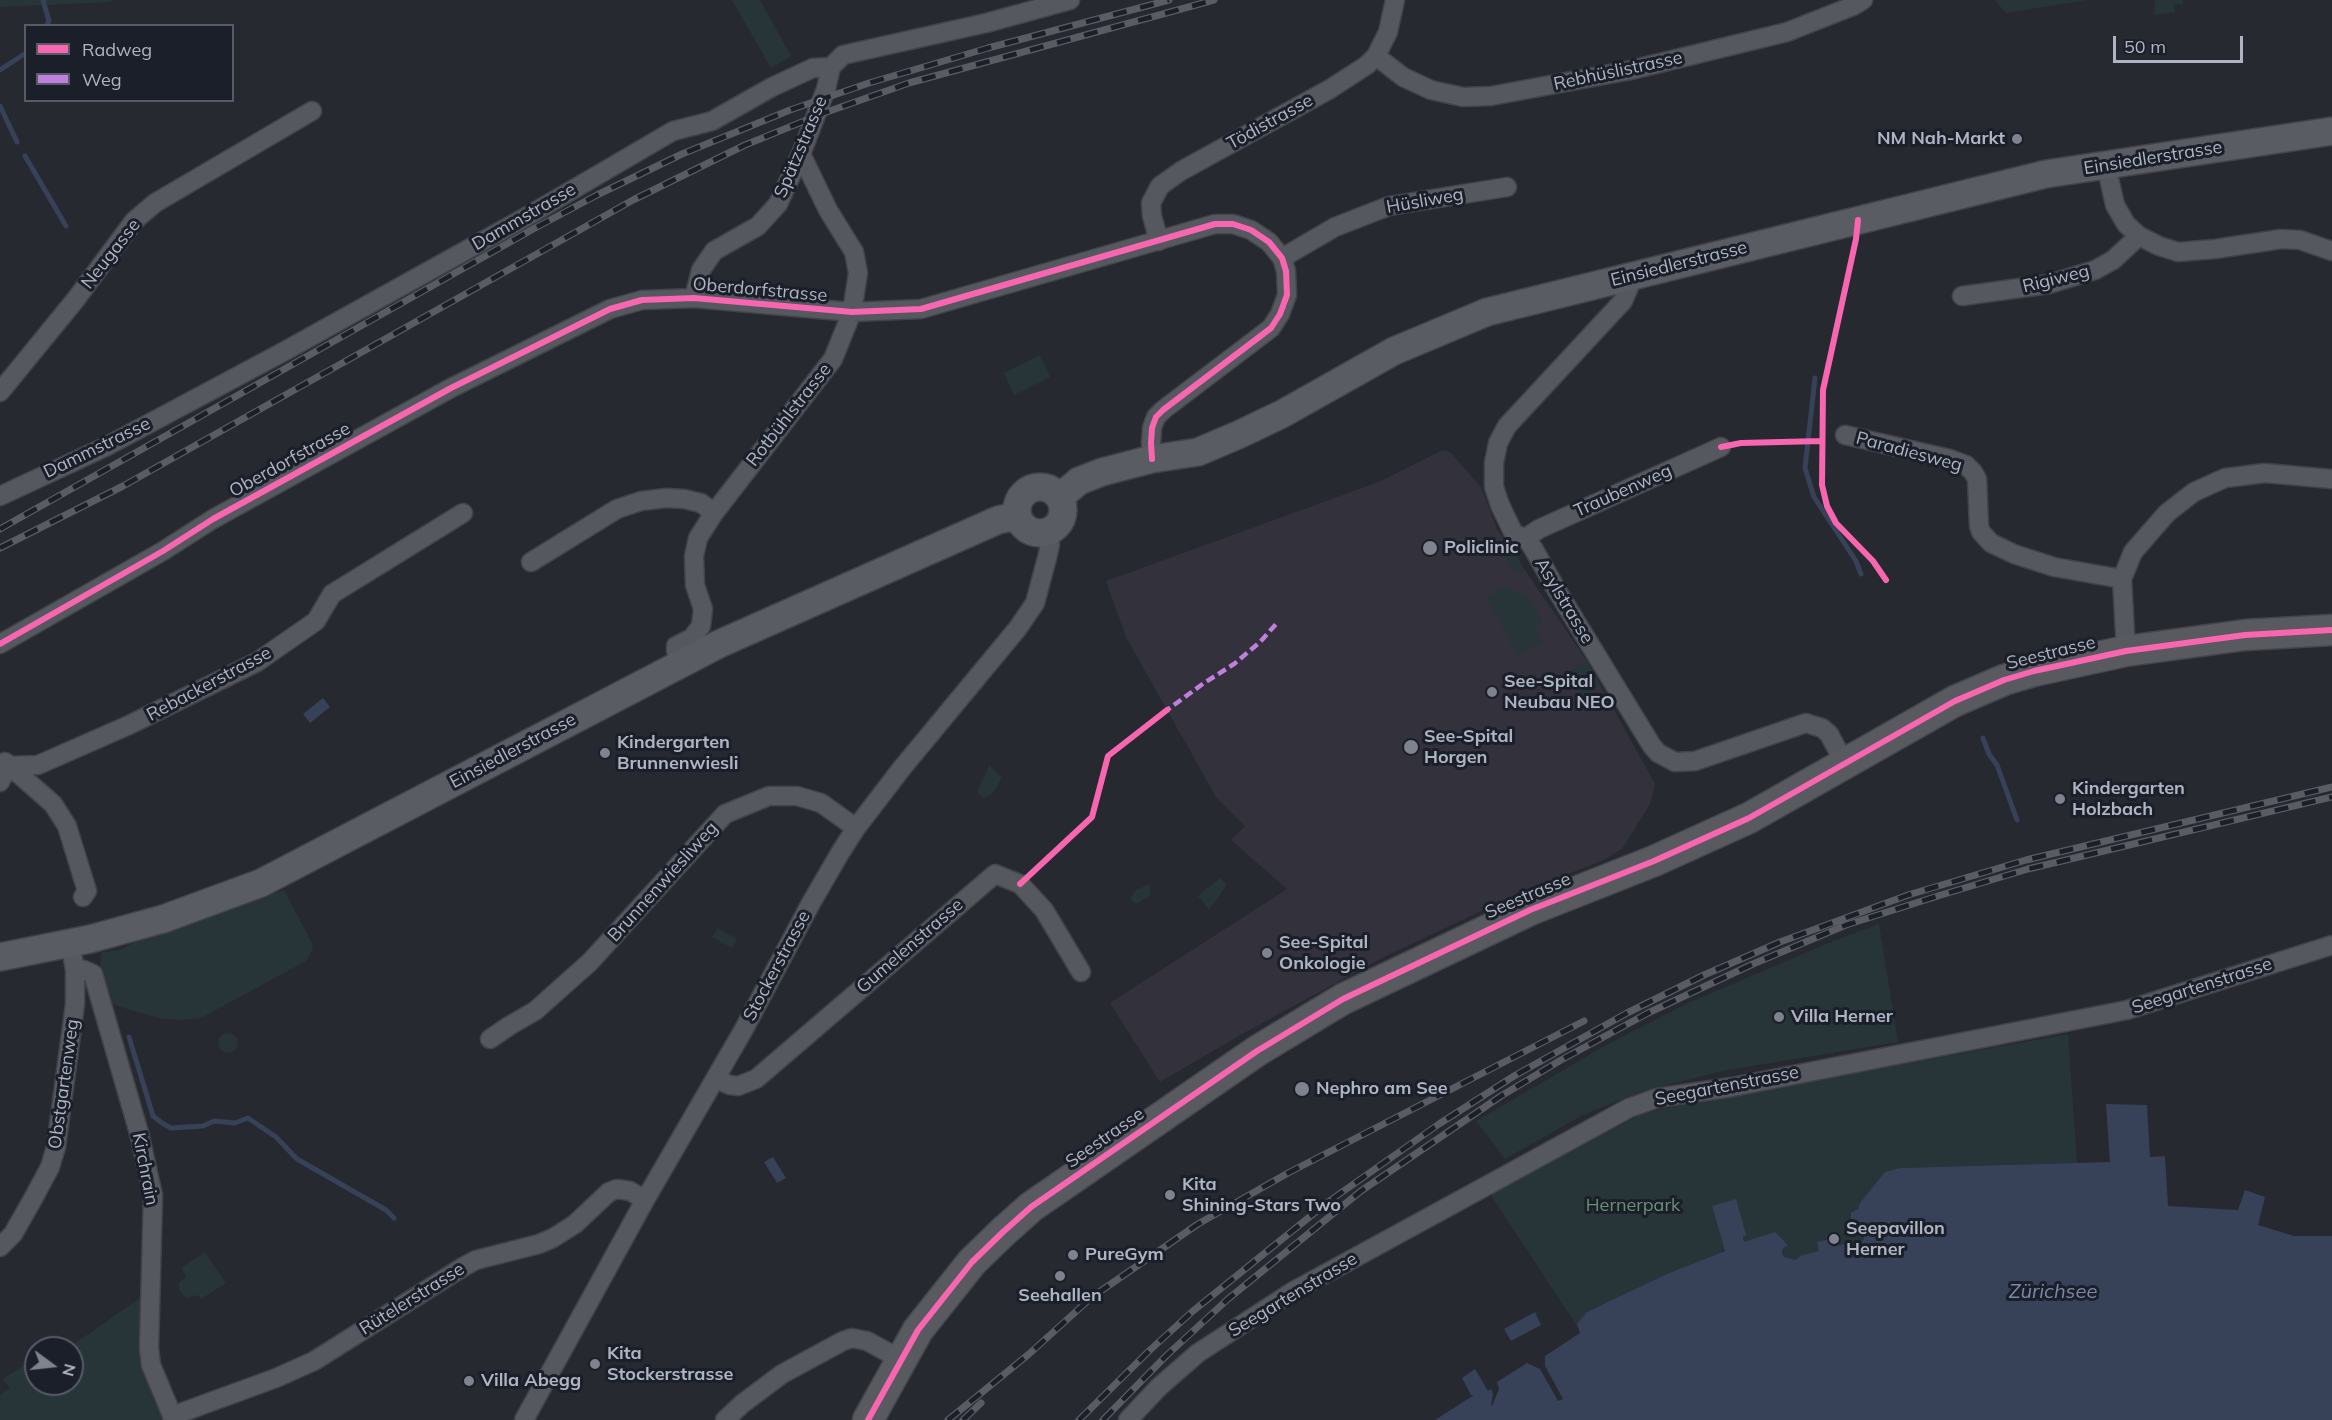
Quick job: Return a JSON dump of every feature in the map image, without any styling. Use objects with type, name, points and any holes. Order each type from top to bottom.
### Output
[{"type":"main road","name":"Einsiedlerstrasse","points":[[1060,497],[1084,478],[1152,459],[1198,452],[1238,435],[1282,414],[1394,351],[1487,312],[1995,186],[2106,165],[2332,131]]},
{"type":"main road","points":[[1041,487],[1055,492],[1060,497],[1063,505],[1061,521],[1049,532],[1029,531],[1020,522],[1017,516],[1018,502],[1028,490],[1041,487]]},
{"type":"main road","name":"Einsiedlerstrasse","points":[[0,957],[163,919],[282,873],[681,662],[998,520],[1017,516]]},
{"type":"main road","name":"Seestrasse","points":[[868,1420],[918,1330],[972,1262],[1031,1207],[1280,1036],[1343,999],[1530,910],[1654,861],[1749,818],[1955,701],[2004,680],[2034,671],[2126,651],[2245,635],[2332,630]]},
{"type":"street","name":"Dammstrasse","points":[[0,496],[107,446],[283,352],[526,217],[673,131],[712,121],[772,87],[813,68],[831,67],[843,55],[986,23],[1070,0]]},
{"type":"street","name":"Tödistrasse","points":[[1159,241],[1151,203],[1160,186],[1181,171],[1330,89],[1367,65],[1376,56],[1388,32],[1395,0]]},
{"type":"street","name":"Rebhüslistrasse","points":[[1376,56],[1403,78],[1431,90],[1463,96],[1491,96],[1631,70],[1759,39],[1820,20],[1863,0]]},
{"type":"street","name":"Spätzstrasse","points":[[694,298],[701,270],[714,251],[758,226],[778,204],[804,148],[826,89],[831,67]]},
{"type":"street","name":"Neugasse","points":[[0,392],[76,299],[134,221],[155,203],[312,111]]},
{"type":"street","name":"Rotbühlstrasse","points":[[681,662],[676,646],[692,638],[701,626],[703,609],[695,585],[694,556],[698,538],[714,513],[833,359],[852,312],[858,273],[854,252],[828,210],[804,148]]},
{"type":"street","points":[[2106,165],[2115,205],[2126,224],[2139,236],[2159,246],[2178,252],[2281,239],[2300,240],[2332,250]]},
{"type":"street","name":"Hüsliweg","points":[[1282,258],[1335,227],[1389,206],[1507,187]]},
{"type":"street","name":"Oberdorfstrasse","points":[[0,644],[163,551],[213,519],[451,388],[579,322],[610,309],[642,300],[694,298],[852,312],[921,309],[1215,224],[1233,224],[1251,230],[1269,242],[1282,258]]},
{"type":"street","name":"Rigiweg","points":[[1962,296],[2049,284],[2095,270],[2113,260],[2139,236]]},
{"type":"street","points":[[1152,459],[1152,428],[1156,417],[1271,328],[1280,314],[1287,295],[1286,271],[1282,258]]},
{"type":"street","name":"Asylstrasse","points":[[1627,278],[1629,287],[1623,301],[1507,426],[1498,443],[1494,463],[1494,487],[1514,534],[1526,538],[1652,746],[1665,758],[1675,762],[1695,761],[1806,723],[1822,728],[1829,734],[1845,764]]},
{"type":"street","name":"Paradiesweg","points":[[1845,435],[1950,459],[1966,465],[1977,479],[1979,526],[1990,543],[2014,554],[2054,567],[2122,579]]},
{"type":"street","name":"Traubenweg","points":[[1526,538],[1539,529],[1721,447]]},
{"type":"street","points":[[2126,651],[2122,579],[2133,552],[2167,513],[2194,492],[2225,478],[2265,473],[2332,479]]},
{"type":"street","points":[[531,562],[617,509],[641,501],[666,498],[684,499],[701,503],[714,513]]},
{"type":"street","name":"Rebackerstrasse","points":[[3,768],[38,765],[129,725],[257,662],[316,621],[332,594],[463,513]]},
{"type":"street","name":"Stockerstrasse","points":[[524,1420],[645,1200],[716,1079],[811,903],[856,828],[902,768],[1018,628],[1035,603],[1050,544],[1049,532]]},
{"type":"street","points":[[3,768],[53,804],[67,826],[87,891],[83,897]]},
{"type":"street","name":"Brunnenwiesliweg","points":[[490,1039],[535,1011],[590,962],[725,814],[769,796],[797,795],[822,803],[856,828]]},
{"type":"street","name":"Gumelenstrasse","points":[[716,1079],[738,1086],[756,1079],[959,902],[995,874],[1020,884],[1044,910],[1081,972]]},
{"type":"street","name":"Obstgartenweg","points":[[0,1247],[13,1234],[34,1197],[50,1167],[56,1147],[75,1004],[75,970],[70,942]]},
{"type":"street","name":"Seegartenstrasse","points":[[1128,1420],[1198,1353],[1292,1292],[1629,1108],[1657,1098],[1732,1087],[2127,1010],[2332,945]]},
{"type":"street","name":"Kirchrain","points":[[75,970],[84,969],[93,974],[139,1133],[153,1195],[149,1348],[151,1365],[173,1418]]},
{"type":"street","name":"Rütelerstrasse","points":[[173,1418],[314,1361],[476,1260],[539,1244],[553,1238],[575,1224],[609,1192],[617,1189],[630,1191],[645,1200]]},
{"type":"street","points":[[724,1420],[782,1374],[843,1341],[852,1338],[867,1341],[900,1359]]},
{"type":"shaded area","name":"See-Spital Horgen","points":[[1443,450],[1450,452],[1481,487],[1497,529],[1587,661],[1655,784],[1650,804],[1622,849],[1604,860],[1517,894],[1382,958],[1242,1034],[1160,1082],[1110,1003],[1287,889],[1231,840],[1245,826],[1216,797],[1126,637],[1106,581],[1381,481]]},
{"type":"green space","points":[[0,0],[110,0],[112,2],[0,7]]},
{"type":"green space","points":[[732,0],[760,0],[791,56],[771,68]]},
{"type":"green space","points":[[1995,0],[2088,0],[2006,13]]},
{"type":"green space","points":[[2155,0],[2183,0],[2183,4],[2174,5],[2175,12],[2154,15]]},
{"type":"green space","points":[[1040,355],[1050,377],[1014,395],[1004,373]]},
{"type":"green space","points":[[1513,549],[1525,575],[1510,569],[1505,557],[1506,553]]},
{"type":"green space","points":[[1506,587],[1529,597],[1543,623],[1534,627],[1542,642],[1518,656],[1486,597]]},
{"type":"green space","points":[[1587,661],[1600,686],[1583,695],[1570,671]]},
{"type":"green space","points":[[989,765],[1002,778],[992,794],[984,799],[977,792]]},
{"type":"green space","points":[[1220,878],[1227,885],[1209,910],[1198,896]]},
{"type":"green space","points":[[1149,884],[1151,895],[1136,904],[1130,899],[1136,890]]},
{"type":"green space","points":[[284,890],[312,943],[313,948],[306,961],[201,1018],[163,1019],[108,1002],[100,966],[102,952],[120,950],[131,944]]},
{"type":"green space","points":[[1879,924],[1898,1042],[1722,1071],[1637,1093],[1581,1116],[1505,1159],[1476,1121],[1610,1043],[1688,1003]]},
{"type":"green space","points":[[718,928],[737,939],[732,948],[712,937]]},
{"type":"green space","points":[[228,1033],[235,1036],[238,1043],[235,1050],[228,1053],[221,1050],[218,1043],[221,1036]]},
{"type":"green space","name":"Hernerpark","points":[[2068,1034],[2077,1163],[1900,1168],[1885,1172],[1855,1212],[1851,1229],[1860,1230],[1863,1233],[1864,1239],[1861,1242],[1852,1242],[1796,1260],[1784,1257],[1782,1253],[1787,1245],[1755,1239],[1744,1242],[1743,1236],[1746,1235],[1712,1206],[1725,1250],[1577,1326],[1490,1194],[1640,1115],[1661,1109]]},
{"type":"green space","points":[[205,1252],[226,1283],[201,1299],[198,1295],[186,1298],[179,1290],[179,1282],[186,1277],[181,1268]]},
{"type":"green space","points":[[143,1296],[169,1420],[0,1420],[0,1395],[10,1388],[3,1379],[24,1365],[24,1396],[84,1396],[84,1337]]},
{"type":"water","points":[[323,698],[330,707],[310,723],[303,714]]},
{"type":"water","name":"Zürichsee","points":[[2106,1104],[2147,1105],[2150,1157],[2165,1156],[2168,1206],[2238,1210],[2245,1190],[2265,1197],[2258,1225],[2294,1236],[2332,1236],[2332,1420],[1435,1420],[1474,1395],[1471,1395],[1462,1378],[1475,1369],[1488,1391],[1491,1389],[1492,1406],[1499,1389],[1497,1382],[1527,1363],[1540,1369],[1545,1366],[1545,1356],[1580,1333],[1577,1324],[1587,1312],[1667,1274],[1725,1251],[1712,1206],[1736,1199],[1746,1235],[1743,1237],[1744,1242],[1775,1232],[1788,1245],[1783,1249],[1784,1257],[1796,1260],[1800,1256],[1819,1251],[1817,1242],[1830,1239],[1833,1247],[1861,1242],[1864,1239],[1863,1233],[1856,1228],[1851,1230],[1851,1213],[1858,1209],[1860,1203],[1885,1172],[1900,1168],[2110,1162]]},
{"type":"water","points":[[773,1157],[786,1178],[777,1183],[764,1162]]},
{"type":"water","points":[[1535,1312],[1541,1325],[1511,1341],[1504,1329]]},
{"type":"pier","points":[[1545,1366],[1563,1399],[1558,1401],[1540,1369]]},
{"type":"waterway","points":[[43,0],[49,21],[47,24]]},
{"type":"waterway","points":[[0,70],[24,54]]},
{"type":"waterway","points":[[0,106],[17,142]]},
{"type":"waterway","points":[[25,156],[66,226]]},
{"type":"waterway","points":[[1815,378],[1805,468],[1814,497],[1856,561],[1861,574]]},
{"type":"waterway","points":[[1983,738],[1989,754],[1997,765],[2017,820]]},
{"type":"waterway","points":[[129,1037],[153,1116],[162,1123],[171,1128],[203,1126],[214,1121],[235,1123],[248,1118],[276,1137],[297,1159],[386,1210],[394,1218]]},
{"type":"railway","points":[[0,529],[535,228],[682,154],[790,110],[869,83],[988,48],[1169,0]]},
{"type":"railway","points":[[0,548],[123,486],[633,200],[745,145],[824,113],[909,83],[1214,0]]},
{"type":"railway","points":[[1079,1420],[1193,1311],[1328,1202],[1439,1124],[1514,1076],[1627,1013],[1704,975],[1780,942],[1908,895],[2026,860],[2332,787]]},
{"type":"railway","points":[[1103,1420],[1166,1356],[1228,1299],[1361,1191],[1501,1096],[1561,1060],[1648,1013],[1753,964],[1846,925],[2028,869],[2332,797]]},
{"type":"railway","points":[[948,1420],[1029,1354],[1092,1297],[1198,1224],[1288,1173],[1584,1021]]},
{"type":"railway","points":[[963,1420],[981,1403]]},
{"type":"marked path","points":[[1163,713],[1234,664],[1260,642],[1277,623]]},
{"type":"cycle path","points":[[1858,220],[1856,239],[1823,390],[1822,485],[1827,506],[1836,523],[1873,561],[1886,580]]},
{"type":"cycle path","points":[[0,644],[163,551],[213,519],[451,388],[610,309],[642,300],[694,298],[852,312],[921,309],[1215,224],[1233,224],[1251,230],[1269,242],[1282,258],[1286,271],[1287,295],[1280,314],[1271,328],[1156,417],[1152,428],[1152,459]]},
{"type":"cycle path","points":[[1721,447],[1741,443],[1821,441]]},
{"type":"cycle path","points":[[868,1420],[918,1330],[972,1262],[1031,1207],[1257,1051],[1343,999],[1530,910],[1654,861],[1749,818],[1955,701],[2004,680],[2034,671],[2126,651],[2245,635],[2332,630]]},
{"type":"cycle path","points":[[1020,884],[1092,817],[1108,756],[1167,710]]},
{"type":"place","name":"NM Nah-Markt","points":[[2017,139]]},
{"type":"place","name":"Policlinic","points":[[1430,548]]},
{"type":"place","name":"See-Spital Neubau NEO","points":[[1492,692]]},
{"type":"place","name":"See-Spital Horgen","points":[[1411,747]]},
{"type":"place","name":"Kindergarten Brunnenwiesli","points":[[605,753]]},
{"type":"place","name":"Kindergarten Holzbach","points":[[2060,799]]},
{"type":"place","name":"See-Spital Onkologie","points":[[1267,953]]},
{"type":"place","name":"Villa Herner","points":[[1779,1017]]},
{"type":"place","name":"Nephro am See","points":[[1302,1089]]},
{"type":"place","name":"Kita Shining-Stars Two","points":[[1170,1195]]},
{"type":"place","name":"Seepavillon Herner","points":[[1834,1239]]},
{"type":"place","name":"PureGym","points":[[1073,1255]]},
{"type":"place","name":"Seehallen","points":[[1060,1276]]},
{"type":"place","name":"Kita Stockerstrasse","points":[[595,1364]]},
{"type":"place","name":"Villa Abegg","points":[[469,1381]]}]
